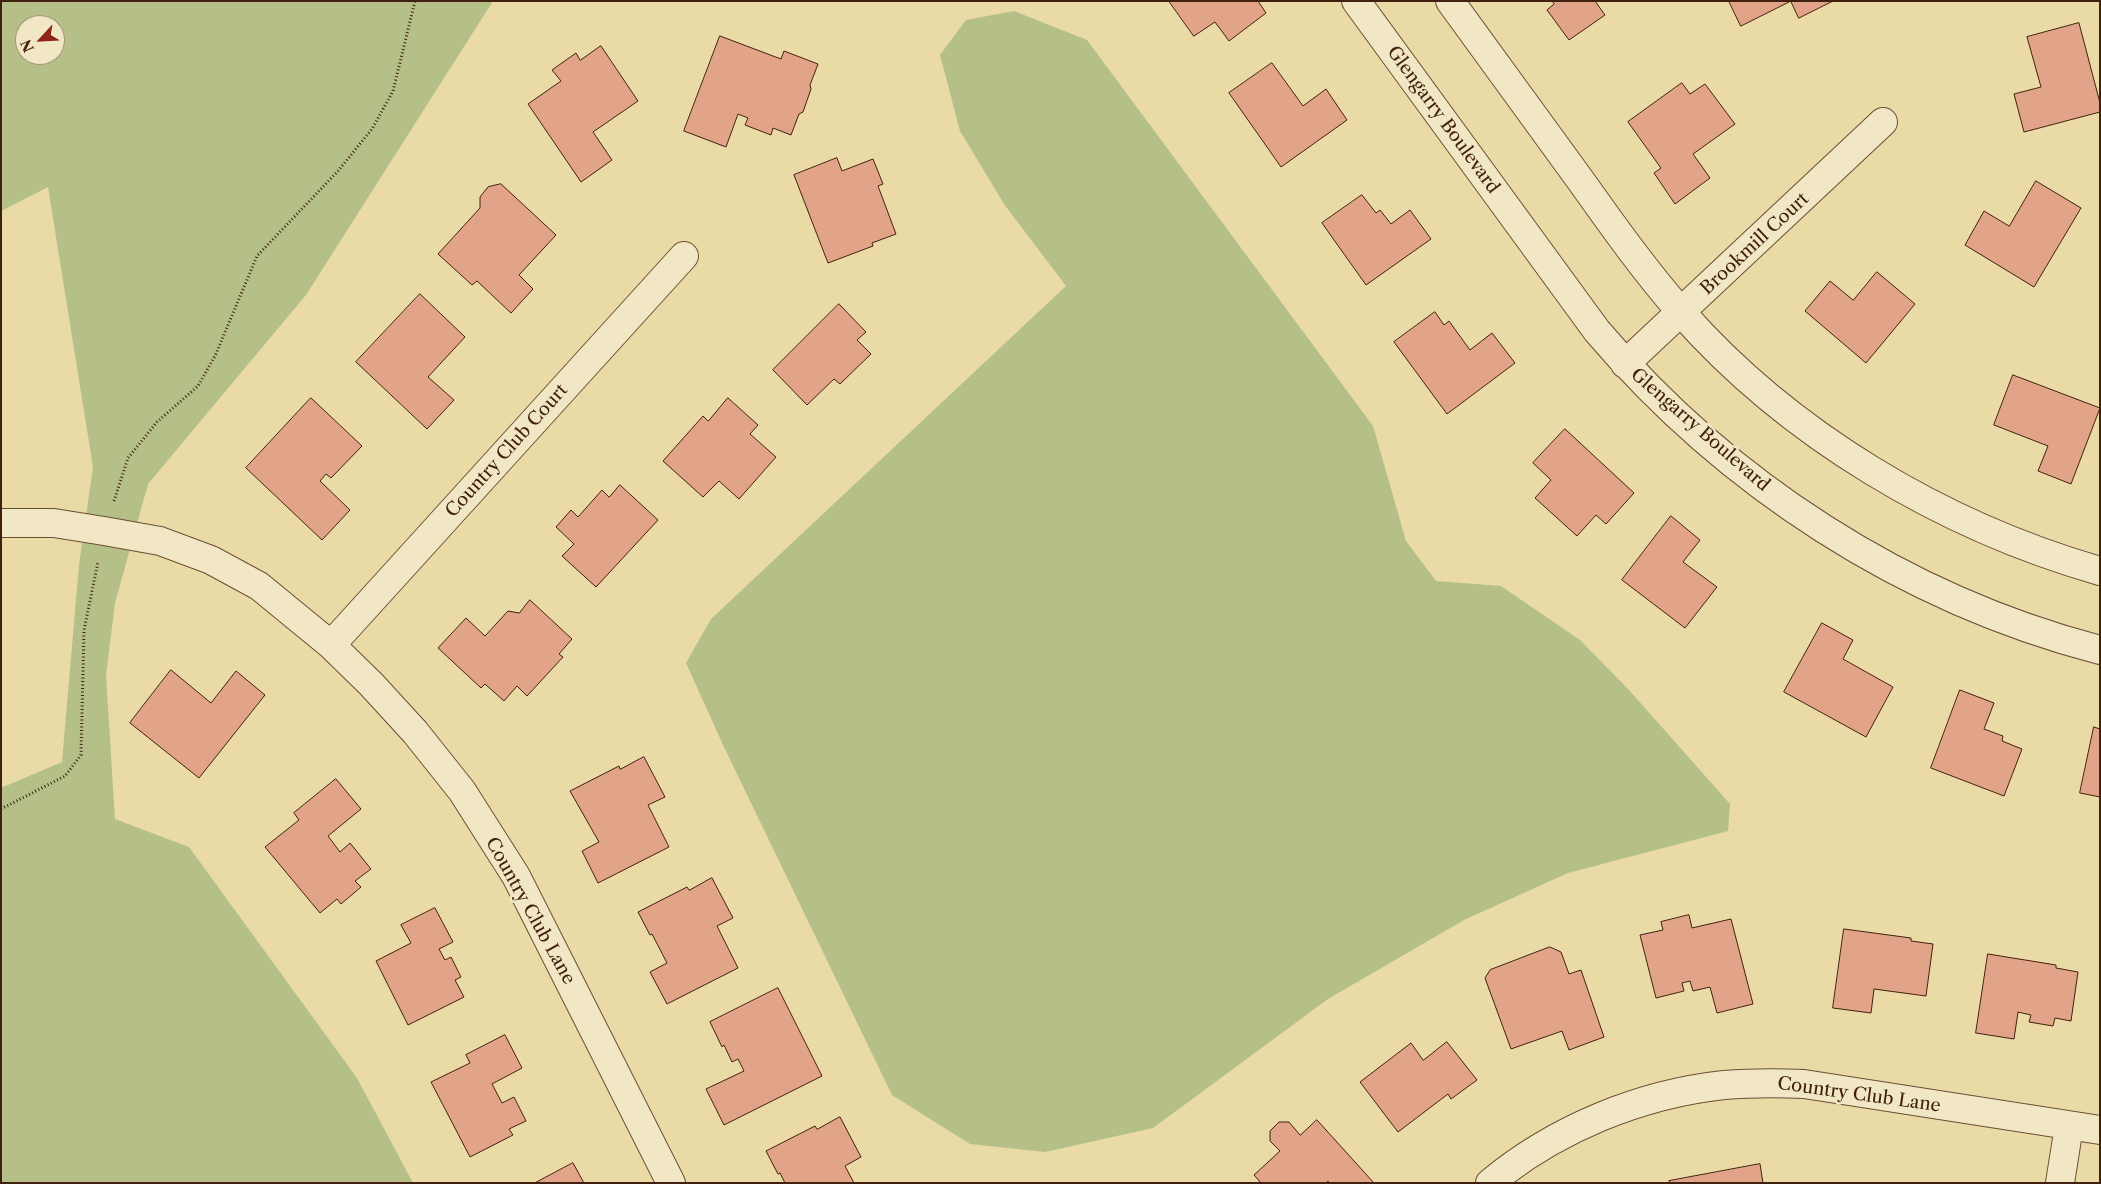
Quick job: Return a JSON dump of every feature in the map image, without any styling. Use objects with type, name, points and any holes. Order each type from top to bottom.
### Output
[{"type":"street","name":"Glengarry Boulevard","points":[[1356,1],[1597,331],[1625,364],[1676,414],[1723,455],[1778,498],[1865,554],[1918,583],[2022,626],[2100,650]]},
{"type":"street","points":[[1450,1],[1643,266],[1682,313],[1718,350],[1763,391],[1809,428],[1857,461],[1951,514],[2001,537],[2054,558],[2100,571]]},
{"type":"street","name":"Brookmill Court","points":[[1625,364],[1682,313],[1884,122]]},
{"type":"street","name":"Country Club Court","points":[[331,645],[684,256]]},
{"type":"street","name":"Country Club Lane","points":[[1,523],[54,523],[104,531],[160,541],[211,560],[259,586],[331,645],[371,684],[415,732],[462,791],[516,876],[671,1183]]},
{"type":"street","name":"Country Club Lane","points":[[1490,1183],[1549,1142],[1593,1120],[1656,1098],[1722,1086],[1763,1083],[1804,1084],[2100,1130]]},
{"type":"street","points":[[2060,1183],[2069,1126]]},
{"type":"path","points":[[1,809],[65,776],[81,754],[84,630],[104,531],[128,458],[157,422],[198,386],[215,356],[257,256],[338,171],[372,129],[393,91],[415,1]]},
{"type":"green space","points":[[1,1],[493,1],[306,295],[148,484],[115,603],[106,675],[115,819],[189,847],[357,1078],[413,1183],[1,1183],[1,788],[62,762],[79,565],[93,467],[48,187],[1,211]]},
{"type":"green space","points":[[1014,11],[1087,40],[1373,426],[1406,541],[1436,581],[1501,586],[1580,640],[1629,690],[1730,804],[1728,831],[1568,873],[1464,920],[1328,999],[1153,1128],[1045,1152],[970,1144],[892,1095],[724,747],[686,663],[711,619],[1066,286],[1004,204],[960,131],[940,55],[966,20]]},
{"type":"building","points":[[1169,1],[1258,1],[1266,13],[1229,41],[1215,22],[1194,36]]},
{"type":"building","points":[[1552,1],[1595,1],[1605,15],[1569,40],[1547,10],[1554,4]]},
{"type":"building","points":[[1729,1],[1791,1],[1741,26]]},
{"type":"building","points":[[1791,1],[1833,1],[1799,18]]},
{"type":"building","points":[[2079,23],[2100,103],[2100,112],[2024,132],[2014,94],[2041,87],[2027,37]]},
{"type":"building","points":[[720,36],[781,59],[784,51],[818,64],[803,112],[799,114],[791,135],[773,128],[771,135],[745,125],[748,118],[738,114],[726,147],[684,131]]},
{"type":"building","points":[[601,46],[638,101],[593,132],[612,160],[581,182],[528,104],[561,81],[552,70],[576,53],[580,60]]},
{"type":"building","points":[[1272,63],[1303,106],[1326,89],[1347,120],[1281,167],[1229,93]]},
{"type":"building","points":[[1682,83],[1690,94],[1705,84],[1735,124],[1693,154],[1710,178],[1675,204],[1654,173],[1661,168],[1628,122]]},
{"type":"building","points":[[837,158],[842,171],[873,159],[883,184],[878,186],[896,234],[872,243],[873,246],[828,263],[794,175]]},
{"type":"building","points":[[2036,181],[2081,208],[2034,287],[1965,245],[1984,211],[2009,226]]},
{"type":"building","points":[[501,184],[556,235],[519,275],[533,289],[511,313],[477,281],[472,285],[438,254],[480,208],[480,197],[488,187]]},
{"type":"building","points":[[1362,195],[1376,213],[1380,210],[1391,224],[1410,210],[1431,239],[1366,285],[1322,223]]},
{"type":"building","points":[[1877,272],[1915,304],[1866,363],[1805,311],[1830,281],[1853,300]]},
{"type":"building","points":[[420,294],[465,337],[428,377],[454,400],[427,429],[356,362]]},
{"type":"building","points":[[839,304],[866,332],[857,340],[871,354],[840,384],[834,379],[807,405],[773,370]]},
{"type":"building","points":[[1435,312],[1444,325],[1449,321],[1470,350],[1492,333],[1515,363],[1447,414],[1394,342]]},
{"type":"building","points":[[2013,375],[2100,408],[2071,484],[2038,471],[2048,446],[1994,425]]},
{"type":"building","points":[[311,398],[362,446],[331,478],[326,474],[320,481],[350,510],[322,540],[246,468]]},
{"type":"building","points":[[728,398],[758,425],[750,434],[776,457],[739,499],[719,481],[703,497],[663,461],[703,416],[708,421]]},
{"type":"building","points":[[1565,429],[1634,493],[1606,524],[1596,515],[1577,536],[1535,498],[1551,480],[1533,463]]},
{"type":"building","points":[[620,485],[658,520],[596,587],[562,556],[574,544],[556,527],[571,510],[578,517],[602,490],[609,497]]},
{"type":"building","points":[[1671,516],[1700,540],[1683,562],[1717,587],[1685,628],[1622,580]]},
{"type":"building","points":[[530,600],[572,639],[559,654],[563,657],[527,696],[517,686],[504,701],[485,684],[481,688],[438,648],[466,618],[485,636],[508,611],[519,613]]},
{"type":"building","points":[[1822,623],[1853,640],[1843,659],[1893,687],[1866,737],[1784,692]]},
{"type":"building","points":[[171,670],[211,703],[236,671],[265,695],[199,778],[130,723]]},
{"type":"building","points":[[1960,690],[1994,703],[1984,729],[2003,736],[2002,741],[2022,749],[2004,796],[1931,768]]},
{"type":"building","points":[[2094,727],[2100,729],[2100,797],[2080,793]]},
{"type":"building","points":[[644,757],[665,797],[648,805],[669,847],[598,883],[582,851],[599,842],[570,791],[619,766],[620,769]]},
{"type":"building","points":[[336,779],[361,809],[328,836],[340,852],[350,843],[371,869],[355,881],[361,887],[341,904],[337,899],[320,913],[265,847],[299,820],[294,813]]},
{"type":"building","points":[[712,878],[733,918],[717,926],[738,968],[667,1004],[650,972],[667,963],[638,912],[687,887],[689,890]]},
{"type":"building","points":[[435,908],[453,942],[439,949],[445,960],[451,957],[461,977],[455,980],[464,997],[408,1025],[376,961],[411,943],[401,925]]},
{"type":"building","points":[[1689,915],[1692,928],[1731,919],[1753,1004],[1717,1013],[1710,987],[1693,991],[1690,981],[1682,983],[1684,991],[1656,998],[1640,935],[1663,930],[1661,922]]},
{"type":"building","points":[[1844,929],[1911,938],[1911,941],[1933,944],[1926,996],[1874,989],[1871,1013],[1833,1008]]},
{"type":"building","points":[[1550,947],[1561,952],[1569,974],[1581,970],[1604,1037],[1569,1050],[1562,1031],[1511,1049],[1485,978],[1490,970]]},
{"type":"building","points":[[1988,954],[2056,965],[2056,968],[2078,972],[2071,1021],[2055,1018],[2053,1026],[2029,1022],[2031,1015],[2018,1012],[2014,1039],[1976,1033]]},
{"type":"building","points":[[778,988],[822,1076],[724,1125],[706,1089],[744,1071],[738,1059],[732,1062],[724,1045],[722,1047],[710,1022]]},
{"type":"building","points":[[505,1035],[522,1068],[492,1084],[502,1103],[514,1097],[526,1121],[509,1129],[513,1135],[470,1157],[431,1082],[470,1063],[466,1055]]},
{"type":"building","points":[[1447,1042],[1477,1080],[1451,1099],[1448,1094],[1398,1132],[1360,1082],[1411,1043],[1423,1060]]},
{"type":"building","points":[[840,1117],[861,1157],[845,1166],[854,1183],[785,1183],[766,1151],[815,1126],[817,1129]]},
{"type":"building","points":[[1317,1120],[1374,1183],[1329,1183],[1328,1181],[1326,1183],[1261,1183],[1254,1175],[1280,1151],[1270,1141],[1270,1131],[1279,1122],[1289,1122],[1300,1135]]},
{"type":"building","points":[[573,1163],[584,1183],[535,1183]]},
{"type":"building","points":[[1760,1164],[1763,1183],[1670,1183],[1669,1181]]}]
